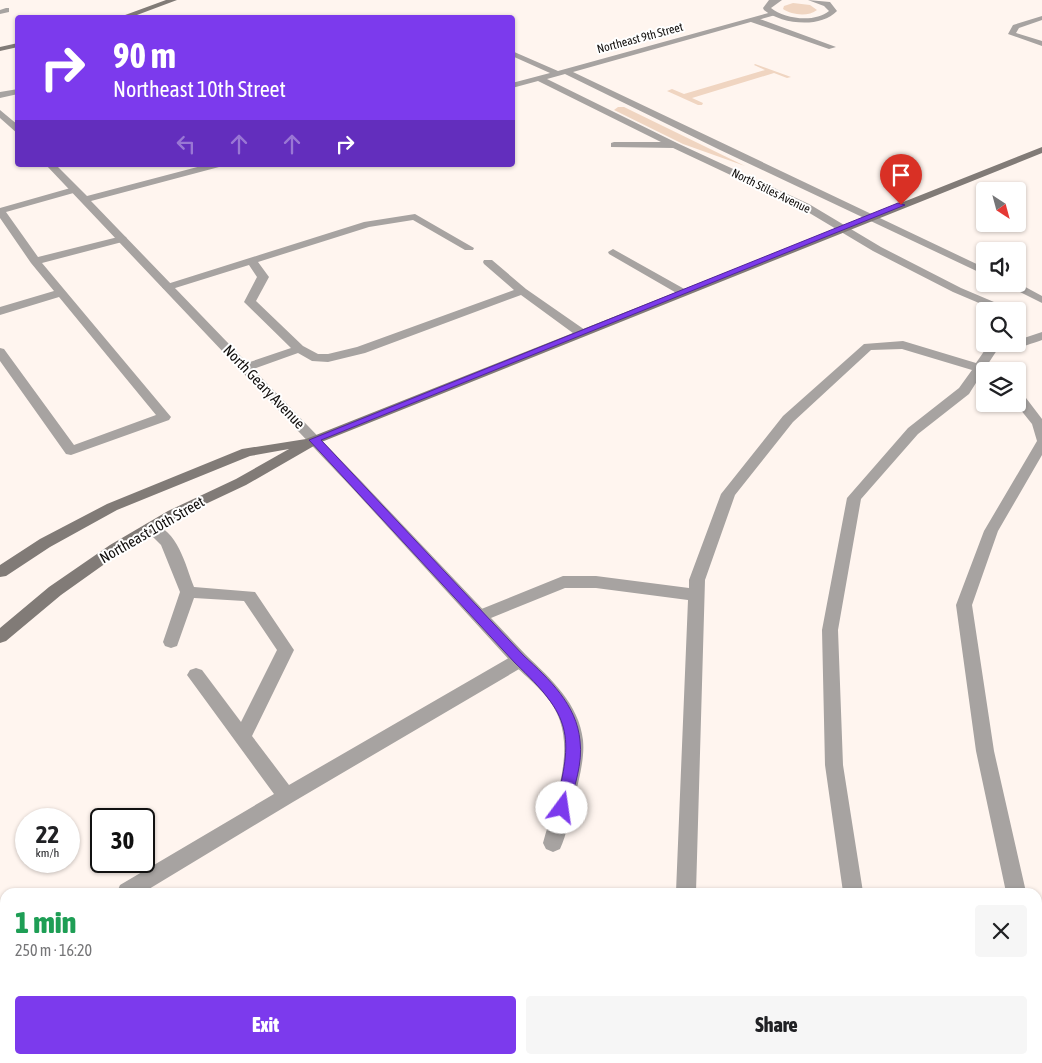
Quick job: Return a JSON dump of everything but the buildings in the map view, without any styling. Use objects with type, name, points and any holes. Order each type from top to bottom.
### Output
[{"type":"main road","points":[[129,15],[173,0]]},
{"type":"main road","points":[[0,49],[15,46]]},
{"type":"main road","name":"Northeast 10th Street","points":[[0,637],[56,592],[115,549],[173,514],[241,482],[314,440],[1042,150]]},
{"type":"main road","name":"Northeast 10th Street","points":[[0,572],[46,543],[112,507],[172,481],[246,452],[314,440]]},
{"type":"street","points":[[778,0],[772,2],[767,8],[775,14],[794,19],[825,17],[833,11],[827,4],[812,0]]},
{"type":"street","name":"Northeast 9th Street","points":[[515,85],[775,14]]},
{"type":"street","points":[[1042,18],[1016,27],[1012,34],[1042,44]]},
{"type":"street","points":[[754,20],[832,47]]},
{"type":"street","name":"North Stiles Avenue","points":[[515,54],[561,72],[976,268]]},
{"type":"street","name":"North Stiles Avenue","points":[[540,79],[804,206],[877,249],[957,290],[985,302]]},
{"type":"street","points":[[0,94],[15,92]]},
{"type":"street","points":[[0,113],[15,128]]},
{"type":"street","points":[[614,145],[674,145]]},
{"type":"street","name":"North Geary Avenue","points":[[53,167],[314,440],[520,660],[546,685],[559,702],[569,720],[574,741],[571,774],[553,843]]},
{"type":"street","points":[[0,352],[70,451],[164,417],[61,293],[0,211],[207,167]]},
{"type":"street","points":[[168,287],[368,224],[415,217],[469,248]]},
{"type":"street","points":[[36,261],[122,239]]},
{"type":"street","points":[[613,252],[684,293]]},
{"type":"street","points":[[251,260],[263,276],[250,302],[299,350],[316,358],[328,358],[361,350],[522,291]]},
{"type":"street","points":[[488,262],[522,291],[581,333]]},
{"type":"street","points":[[1026,292],[1042,300]]},
{"type":"street","points":[[0,311],[61,293]]},
{"type":"street","points":[[1026,342],[1042,336]]},
{"type":"street","points":[[686,888],[697,580],[728,494],[788,418],[868,347],[903,346],[976,368]]},
{"type":"street","points":[[245,368],[299,350]]},
{"type":"street","points":[[852,888],[834,765],[830,630],[854,498],[912,431],[964,391],[976,377]]},
{"type":"street","points":[[1015,888],[985,750],[964,605],[991,531],[1042,441],[1039,424],[1026,407]]},
{"type":"street","points":[[151,528],[168,542],[188,592],[171,642]]},
{"type":"street","points":[[480,616],[563,582],[596,582],[696,595]]},
{"type":"street","points":[[188,592],[250,596],[286,650],[242,737]]},
{"type":"street","points":[[134,888],[286,796],[520,660]]},
{"type":"street","points":[[196,675],[286,796]]},
{"type":"shaded area","points":[[793,3],[810,5],[817,10],[809,14],[800,14],[791,13],[783,9],[784,6]]},
{"type":"shaded area","points":[[755,64],[791,77],[787,78],[774,73],[692,98],[703,103],[702,105],[667,91],[672,89],[684,94],[765,70]]},
{"type":"shaded area","points":[[618,107],[624,107],[745,166],[683,144],[614,110]]},
{"type":"route","points":[[562,808],[571,774],[574,741],[569,720],[559,702],[546,685],[520,660],[314,440],[901,205]]}]
